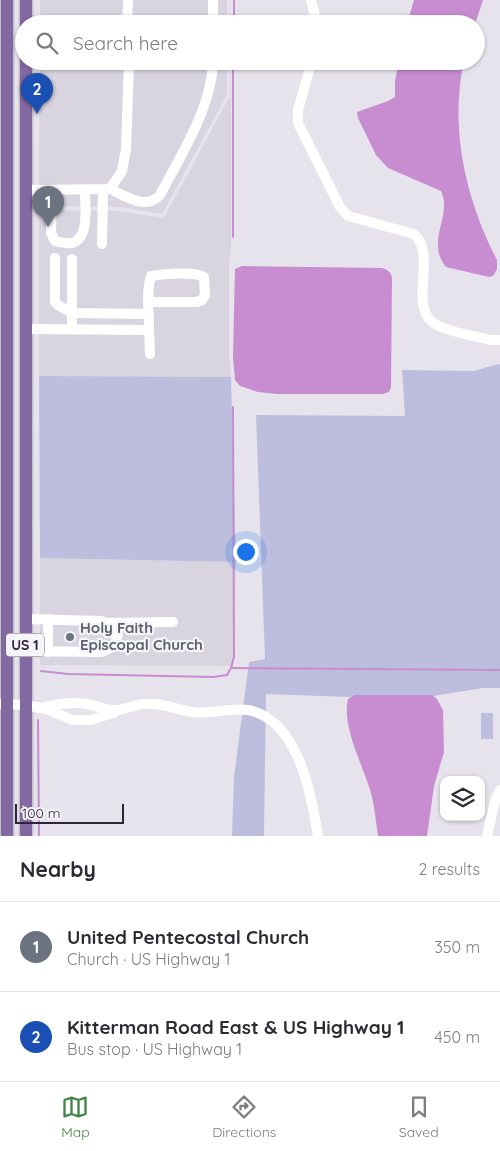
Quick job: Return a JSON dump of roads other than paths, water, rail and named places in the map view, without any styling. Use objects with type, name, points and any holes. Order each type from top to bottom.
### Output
[{"type":"main road","name":"US 1","points":[[7,0],[4,48],[3,158],[3,790],[7,836]]},
{"type":"main road","points":[[26,0],[26,15]]},
{"type":"main road","name":"US 1","points":[[26,70],[26,836]]},
{"type":"main road","points":[[3,158],[25,190]]},
{"type":"main road","points":[[3,371],[25,402]]},
{"type":"street","points":[[127,15],[128,0]]},
{"type":"street","points":[[311,0],[315,15]]},
{"type":"street","points":[[213,1],[213,15]]},
{"type":"street","points":[[102,244],[107,189],[122,171],[126,150],[126,109],[129,70]]},
{"type":"street","points":[[25,190],[107,189],[144,203],[156,200],[191,136],[211,82],[212,70]]},
{"type":"street","points":[[309,70],[298,110],[298,123],[340,207],[348,216],[414,234],[420,239],[424,265],[423,304],[425,314],[437,326],[491,340],[500,340]]},
{"type":"street","points":[[52,190],[52,234],[55,241],[71,243],[80,239],[84,232],[85,190]]},
{"type":"street","points":[[55,258],[55,302],[58,305],[72,313],[149,314]]},
{"type":"street","points":[[72,259],[72,329]]},
{"type":"street","points":[[149,302],[197,302],[202,300],[205,295],[204,277],[200,275],[152,276],[149,282],[149,302],[149,330],[150,354]]},
{"type":"street","points":[[25,329],[149,330]]},
{"type":"street","points":[[25,619],[48,618],[100,621],[107,623],[118,632],[115,642],[107,650],[86,652],[25,651]]},
{"type":"street","points":[[48,618],[48,652]]},
{"type":"street","points":[[107,623],[173,622]]},
{"type":"street","points":[[39,708],[70,703],[88,704],[105,710],[157,704],[199,713],[239,709],[261,714],[284,735],[302,768],[309,785],[318,836]]},
{"type":"street","points":[[3,705],[25,705],[47,709],[72,720],[82,721],[111,714],[121,709]]},
{"type":"street","points":[[487,836],[495,801],[500,790]]},
{"type":"waterway","points":[[234,0],[234,15]]},
{"type":"waterway","points":[[233,70],[233,237]]},
{"type":"waterway","points":[[41,671],[68,674],[213,677],[227,675],[234,657],[233,407]]},
{"type":"waterway","points":[[232,668],[500,670]]},
{"type":"waterway","points":[[38,720],[39,836]]},
{"type":"place","name":"Kitterman Road East & US Highway 1","points":[[37,114]]},
{"type":"place","name":"United Pentecostal Church","points":[[48,227]]},
{"type":"place","name":"Holy Faith Episcopal Church","points":[[70,637]]}]
